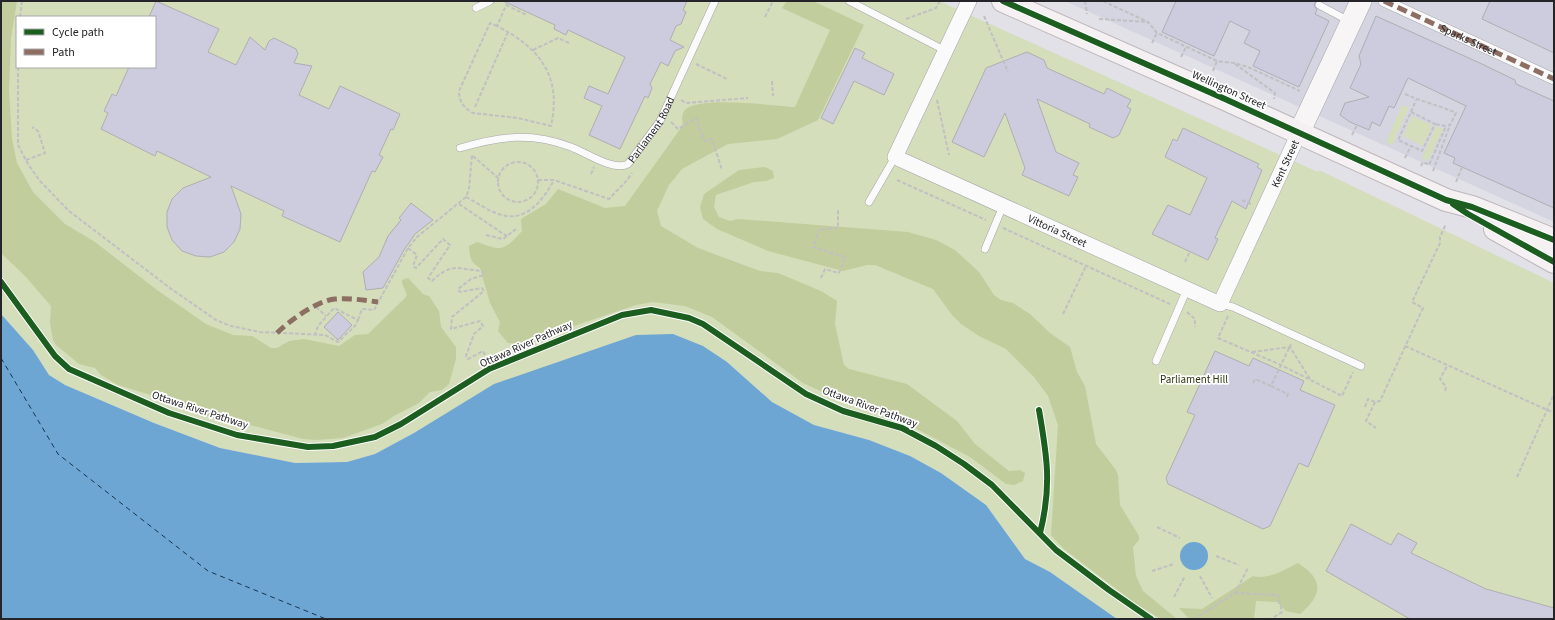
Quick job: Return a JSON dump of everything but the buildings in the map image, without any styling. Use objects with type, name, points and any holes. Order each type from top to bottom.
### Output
[{"type":"main road","name":"Wellington Street","points":[[1004,1],[1298,133],[1451,191],[1472,207],[1554,240]]},
{"type":"main road","name":"Kent Street","points":[[1298,133],[1361,1]]},
{"type":"main road","name":"Wellington Street","points":[[1451,191],[1468,214],[1554,262]]},
{"type":"street","points":[[895,157],[969,1]]},
{"type":"street","name":"Sparks Street","points":[[1384,1],[1554,79]]},
{"type":"street","name":"Kent Street","points":[[1225,309],[1298,133]]},
{"type":"street","name":"Vittoria Street","points":[[895,157],[1187,289],[1225,309]]},
{"type":"lane","points":[[476,8],[490,1]]},
{"type":"lane","name":"Parliament Road","points":[[460,148],[501,137],[544,139],[575,148],[615,166],[624,166],[630,162],[655,129],[715,1]]},
{"type":"lane","points":[[849,1],[946,52]]},
{"type":"lane","points":[[1319,5],[1351,22]]},
{"type":"lane","points":[[869,202],[895,157]]},
{"type":"lane","points":[[985,249],[1003,206]]},
{"type":"lane","points":[[1156,360],[1187,289]]},
{"type":"lane","points":[[1225,309],[1233,307],[1361,366]]},
{"type":"path","points":[[20,16],[22,1]]},
{"type":"path","points":[[497,26],[508,1]]},
{"type":"path","points":[[765,17],[773,1]]},
{"type":"path","points":[[896,25],[909,17],[936,8],[940,1]]},
{"type":"path","points":[[1085,1],[1087,14]]},
{"type":"path","points":[[1103,1],[1148,22],[1157,33],[1186,47],[1217,61],[1234,63],[1248,67],[1301,91]]},
{"type":"path","points":[[506,5],[527,14]]},
{"type":"path","points":[[984,16],[1008,72]]},
{"type":"path","points":[[1099,19],[1148,22]]},
{"type":"path","points":[[490,23],[497,26],[522,40],[533,50],[544,66],[554,92],[555,110],[551,126],[525,120],[487,116],[468,110],[460,102],[459,91],[490,23]]},
{"type":"path","points":[[475,107],[508,32]]},
{"type":"path","points":[[1152,43],[1157,33]]},
{"type":"path","points":[[533,50],[558,38],[569,43]]},
{"type":"path","points":[[1181,56],[1186,47]]},
{"type":"path","points":[[688,61],[727,79]]},
{"type":"path","points":[[1212,71],[1217,61]]},
{"type":"path","points":[[1234,63],[1275,94],[1274,99]]},
{"type":"path","points":[[18,68],[18,145],[26,160],[51,194],[69,211],[170,288],[216,320],[231,326],[260,332],[325,335],[338,342],[355,326],[362,309],[374,310],[408,248],[417,237],[466,197],[469,188],[473,156],[470,145]]},
{"type":"path","points":[[772,81],[773,96]]},
{"type":"path","points":[[1405,94],[1416,100],[1439,105],[1456,113],[1439,151],[1441,155],[1433,171]]},
{"type":"path","points":[[681,100],[686,103],[748,98]]},
{"type":"path","points":[[937,100],[949,155]]},
{"type":"path","points":[[1416,100],[1398,140],[1422,151],[1435,124]]},
{"type":"path","points":[[1410,112],[1435,124],[1446,126],[1450,125]]},
{"type":"path","points":[[671,122],[678,129],[696,118],[705,141],[712,139],[722,170]]},
{"type":"path","points":[[1352,135],[1357,125]]},
{"type":"path","points":[[1421,166],[1423,162],[1429,165],[1446,126]]},
{"type":"path","points":[[26,160],[45,153],[38,131],[32,127]]},
{"type":"path","points":[[1405,158],[1411,146]]},
{"type":"path","points":[[473,156],[498,178]]},
{"type":"path","points":[[516,162],[528,164],[537,174],[538,180],[536,192],[533,196],[528,200],[517,202],[511,201],[502,194],[499,189],[498,178],[504,167],[516,162]]},
{"type":"path","points":[[1451,191],[1462,167]]},
{"type":"path","points":[[538,180],[554,180],[609,199],[614,192],[618,192],[634,170]]},
{"type":"path","points":[[466,197],[496,214],[516,215],[528,212],[539,204],[554,180]]},
{"type":"path","points":[[897,180],[1178,308],[1195,319],[1195,327]]},
{"type":"path","points":[[1242,200],[1249,203]]},
{"type":"path","points":[[459,204],[508,236]]},
{"type":"path","points":[[821,278],[825,269],[839,273],[845,257],[813,247],[820,229],[838,228],[838,209]]},
{"type":"path","points":[[1365,407],[1368,399],[1375,402],[1380,401],[1423,308],[1412,302],[1440,243],[1440,237],[1446,224]]},
{"type":"path","points":[[486,235],[500,239],[508,236],[516,229]]},
{"type":"path","points":[[408,248],[417,255],[413,266],[416,268],[444,239],[450,245],[428,278],[432,281],[443,270],[453,267],[482,271],[484,275],[471,279],[458,289],[460,292],[482,288],[484,291],[452,317],[451,329],[480,321],[483,326],[474,334],[466,356],[468,359],[483,351],[492,368]]},
{"type":"path","points":[[1185,262],[1190,251]]},
{"type":"path","points":[[1063,314],[1086,266]]},
{"type":"path","points":[[316,306],[326,316]]},
{"type":"path","points":[[315,335],[318,326],[334,308],[358,320]]},
{"type":"path","points":[[1225,309],[1218,338],[1281,365],[1342,396],[1353,371]]},
{"type":"path","points":[[1271,386],[1296,335]]},
{"type":"path","points":[[1405,346],[1554,414]]},
{"type":"path","points":[[1251,352],[1290,347]]},
{"type":"path","points":[[1290,347],[1310,380]]},
{"type":"path","points":[[1445,391],[1446,387],[1440,379],[1447,366]]},
{"type":"path","points":[[1253,383],[1255,379],[1288,394],[1286,399]]},
{"type":"path","points":[[1517,477],[1554,394]]},
{"type":"path","points":[[1375,402],[1366,421],[1376,428]]},
{"type":"path","points":[[1157,527],[1180,538]]},
{"type":"path","points":[[1216,556],[1239,565]]},
{"type":"path","points":[[1152,571],[1174,564]]},
{"type":"path","points":[[1198,619],[1196,618],[1235,593],[1248,568]]},
{"type":"path","points":[[1174,597],[1185,576]]},
{"type":"path","points":[[1200,576],[1212,598]]},
{"type":"path","points":[[1235,593],[1278,595],[1282,612],[1271,619]]},
{"type":"shaded area","points":[[1065,1],[1554,1],[1554,222]]},
{"type":"green space","name":"Parliament Hill","points":[[1,1],[939,1],[1318,172],[1319,170],[1554,283],[1554,619],[1117,619],[1050,572],[1025,559],[986,505],[941,473],[910,456],[869,440],[814,425],[772,402],[727,362],[703,347],[673,334],[414,433],[375,454],[347,462],[295,463],[220,448],[154,423],[65,385],[49,375],[33,350],[1,314]]},
{"type":"green space","points":[[1,1],[17,1],[11,38],[9,91],[12,139],[17,163],[33,192],[65,224],[95,242],[157,290],[206,324],[233,335],[252,336],[271,348],[277,348],[289,341],[304,339],[339,346],[355,335],[368,334],[405,298],[407,295],[402,280],[408,278],[423,294],[429,296],[439,311],[441,327],[456,347],[456,359],[449,384],[442,390],[430,392],[419,403],[382,424],[343,438],[317,440],[303,439],[250,425],[234,425],[190,410],[174,402],[118,385],[101,375],[95,368],[79,364],[56,345],[53,340],[50,323],[51,306],[26,277],[1,253]]},
{"type":"green space","points":[[787,1],[813,1],[864,25],[818,120],[777,139],[728,144],[682,169],[669,185],[657,211],[661,226],[698,248],[760,271],[778,273],[821,291],[837,301],[835,324],[844,365],[849,369],[907,384],[957,421],[975,444],[1009,471],[1020,470],[1025,473],[1023,481],[1014,485],[1006,484],[970,457],[877,408],[848,404],[803,383],[712,317],[685,306],[652,302],[636,305],[547,335],[530,344],[508,343],[498,331],[500,322],[490,303],[480,268],[474,264],[471,259],[469,246],[477,242],[492,247],[502,248],[511,243],[522,231],[521,219],[546,204],[558,189],[605,208],[625,206],[683,125],[682,118],[685,110],[693,106],[705,103],[737,102],[795,107],[830,30],[782,8]]},
{"type":"green space","points":[[1402,105],[1409,108],[1392,145],[1386,142]]},
{"type":"green space","points":[[1412,116],[1432,125],[1423,146],[1403,136]]},
{"type":"green space","points":[[1436,126],[1443,129],[1428,161],[1422,158]]},
{"type":"green space","points":[[765,167],[773,171],[774,178],[766,181],[754,182],[716,195],[714,207],[719,217],[730,221],[738,219],[908,232],[936,240],[955,250],[979,272],[994,295],[1001,300],[1013,303],[1030,314],[1050,333],[1070,347],[1077,372],[1085,386],[1096,444],[1116,470],[1118,475],[1120,505],[1139,536],[1139,540],[1133,547],[1136,576],[1143,591],[1177,619],[1161,619],[1136,604],[1064,549],[1051,535],[1058,425],[1048,396],[1034,377],[1006,349],[979,336],[961,324],[952,315],[933,289],[875,265],[867,265],[843,271],[768,251],[717,229],[703,219],[700,207],[704,194],[739,170]]},
{"type":"green space","points":[[1298,563],[1307,569],[1313,576],[1317,588],[1313,601],[1300,614],[1286,611],[1277,602],[1256,601],[1254,619],[1189,619],[1179,608],[1202,609],[1253,576],[1265,577]]},
{"type":"water","points":[[1,314],[33,350],[49,375],[65,385],[154,423],[220,448],[295,463],[347,462],[375,454],[414,433],[494,384],[636,335],[673,334],[703,346],[727,362],[772,402],[814,425],[869,440],[910,456],[941,473],[986,505],[1025,559],[1050,572],[1117,619],[1,619]]},
{"type":"water","points":[[1194,542],[1204,546],[1208,556],[1204,566],[1194,570],[1184,566],[1180,556],[1184,546]]},
{"type":"ferry route","points":[[1,358],[58,454],[208,571],[326,619]]},
{"type":"marked path","points":[[1384,1],[1554,79]]},
{"type":"marked path","points":[[277,333],[304,312],[328,300],[346,299],[378,302]]},
{"type":"cycle path","points":[[1003,1],[1225,99],[1446,200],[1472,207],[1554,240]]},
{"type":"cycle path","points":[[1453,204],[1468,214],[1554,262]]},
{"type":"cycle path","name":"Ottawa River Pathway","points":[[1,282],[55,356],[69,369],[169,413],[237,435],[308,447],[333,446],[375,437],[401,424],[489,369],[622,315],[651,310],[689,318],[703,324],[806,394],[843,411],[902,428],[936,446],[964,464],[992,485],[1056,550],[1109,590],[1151,619]]},
{"type":"cycle path","points":[[1039,410],[1047,471],[1046,500],[1040,533]]}]
